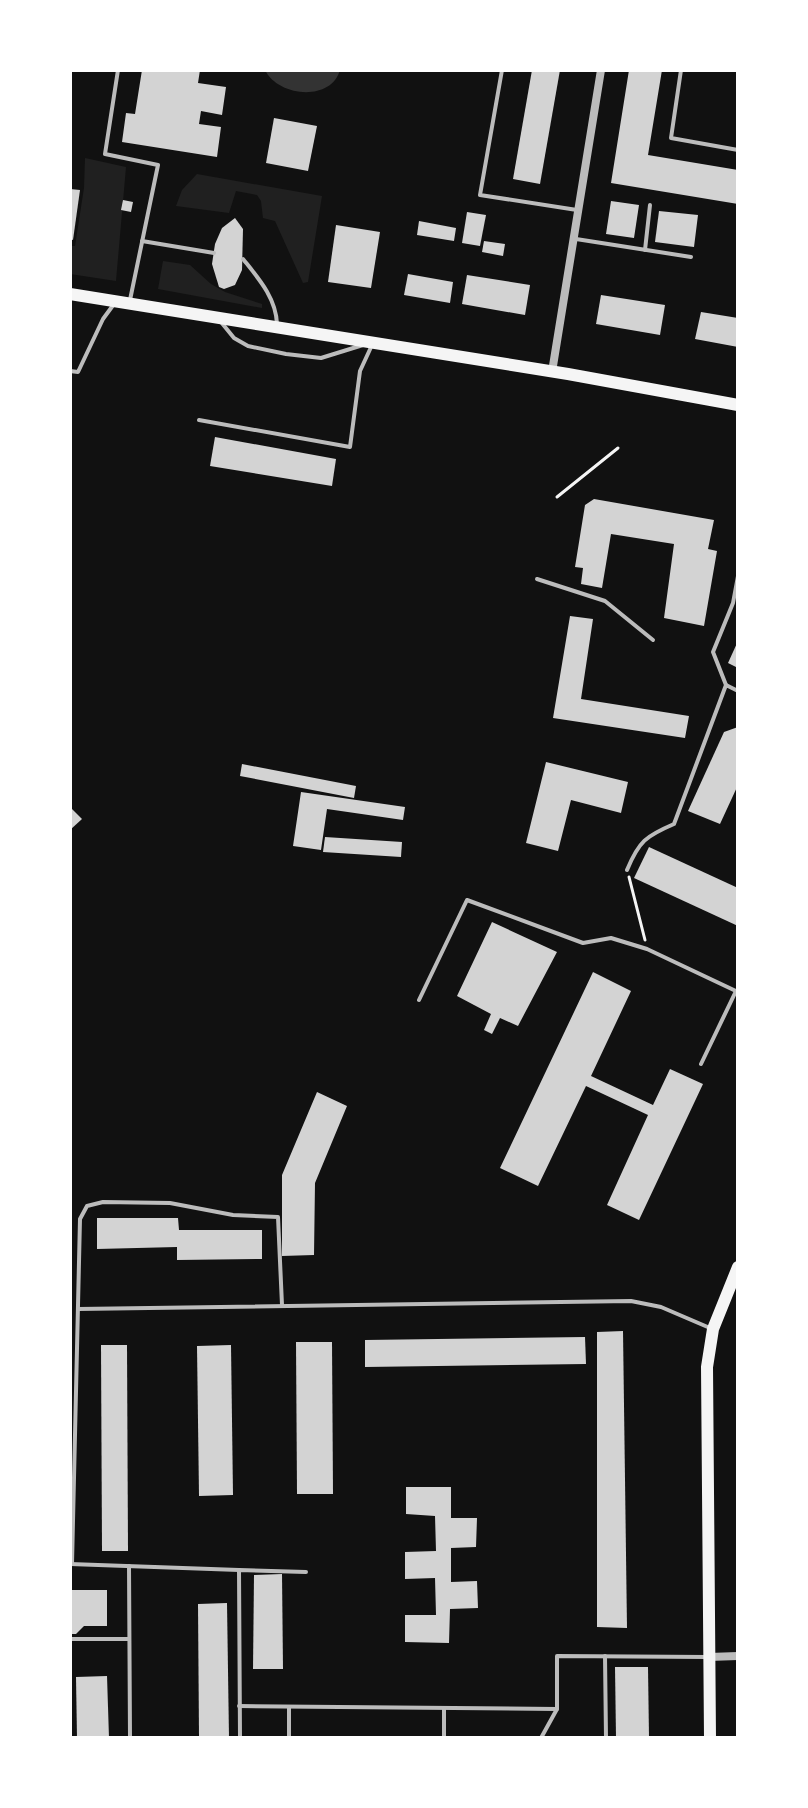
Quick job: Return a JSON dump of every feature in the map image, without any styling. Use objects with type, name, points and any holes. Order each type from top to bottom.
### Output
[{"type":"main road","points":[[70,294],[738,405]]},
{"type":"main road","points":[[710,1738],[705,1398],[713,1329],[737,1269]]},
{"type":"street","points":[[552,372],[601,70]]},
{"type":"street","points":[[709,1657],[738,1656]]},
{"type":"lane","points":[[70,371],[78,372],[103,319],[123,302],[142,241],[158,165],[105,154],[118,70]]},
{"type":"lane","points":[[502,70],[480,195],[578,210]]},
{"type":"lane","points":[[681,70],[671,138],[738,150]]},
{"type":"lane","points":[[645,250],[650,205]]},
{"type":"lane","points":[[574,238],[691,257]]},
{"type":"lane","points":[[142,241],[214,253]]},
{"type":"lane","points":[[243,259],[269,294],[276,312],[277,327]]},
{"type":"lane","points":[[216,317],[241,342],[286,354],[321,358],[373,342]]},
{"type":"lane","points":[[199,420],[350,447],[360,371],[373,342]]},
{"type":"lane","points":[[738,576],[736,604],[713,652],[726,685],[738,691]]},
{"type":"lane","points":[[537,579],[605,601],[653,640]]},
{"type":"lane","points":[[627,870],[636,849],[649,835],[674,824],[726,685]]},
{"type":"lane","points":[[419,1000],[467,900],[583,943],[611,938],[647,949],[737,992],[701,1064]]},
{"type":"lane","points":[[282,1305],[278,1217],[233,1215],[170,1203],[103,1202],[87,1206],[80,1219],[71,1564],[306,1572]]},
{"type":"lane","points":[[78,1309],[631,1301],[661,1307],[713,1329]]},
{"type":"lane","points":[[129,1566],[130,1738]]},
{"type":"lane","points":[[239,1570],[240,1738]]},
{"type":"lane","points":[[70,1639],[129,1639]]},
{"type":"lane","points":[[541,1738],[557,1709],[557,1656],[709,1657]]},
{"type":"lane","points":[[605,1656],[606,1738]]},
{"type":"lane","points":[[239,1706],[557,1709]]},
{"type":"lane","points":[[289,1707],[289,1738]]},
{"type":"lane","points":[[444,1708],[444,1738]]},
{"type":"path","points":[[557,497],[618,448]]},
{"type":"path","points":[[627,870],[647,949]]},
{"type":"shaded area","points":[[265,70],[340,70],[335,80],[326,87],[304,92],[281,86]]},
{"type":"shaded area","points":[[85,158],[126,167],[116,281],[70,274],[70,246],[75,246]]},
{"type":"shaded area","points":[[197,174],[322,196],[308,282],[303,283],[275,221],[263,218],[257,195],[236,191],[229,213],[176,206],[182,190]]},
{"type":"shaded area","points":[[163,261],[190,265],[211,284],[262,304],[262,308],[158,289]]},
{"type":"building","points":[[142,70],[200,70],[198,83],[226,87],[222,115],[201,111],[199,124],[221,127],[217,157],[122,142],[126,113],[135,114]]},
{"type":"building","points":[[532,70],[560,70],[540,184],[513,179]]},
{"type":"building","points":[[629,70],[662,70],[648,155],[738,170],[738,204],[611,183]]},
{"type":"building","points":[[274,118],[317,126],[308,171],[266,163]]},
{"type":"building","points":[[70,189],[80,190],[73,240],[70,239]]},
{"type":"building","points":[[123,200],[133,202],[131,212],[121,210]]},
{"type":"building","points":[[611,201],[639,205],[634,238],[606,234]]},
{"type":"building","points":[[659,211],[698,215],[694,247],[655,242]]},
{"type":"building","points":[[467,212],[486,215],[480,246],[462,243]]},
{"type":"building","points":[[235,218],[243,229],[242,270],[235,285],[224,289],[219,287],[212,264],[215,244],[222,228]]},
{"type":"building","points":[[419,221],[456,228],[454,241],[417,235]]},
{"type":"building","points":[[336,225],[380,232],[371,288],[328,282]]},
{"type":"building","points":[[484,241],[505,244],[503,256],[482,252]]},
{"type":"building","points":[[408,274],[453,282],[450,303],[404,295]]},
{"type":"building","points":[[467,275],[530,285],[525,315],[462,304]]},
{"type":"building","points":[[601,295],[665,305],[660,335],[596,324]]},
{"type":"building","points":[[701,312],[738,318],[738,347],[695,339]]},
{"type":"building","points":[[215,437],[336,459],[332,486],[210,466]]},
{"type":"building","points":[[594,499],[714,520],[708,549],[717,551],[704,626],[664,618],[674,544],[611,534],[602,588],[581,584],[583,568],[575,567],[585,505]]},
{"type":"building","points":[[570,616],[593,619],[581,699],[689,716],[685,738],[553,718]]},
{"type":"building","points":[[738,641],[738,668],[728,663]]},
{"type":"building","points":[[738,727],[738,785],[720,824],[688,811],[724,732]]},
{"type":"building","points":[[546,762],[628,782],[621,813],[571,800],[558,851],[526,843]]},
{"type":"building","points":[[242,764],[356,786],[354,798],[240,776]]},
{"type":"building","points":[[301,792],[405,807],[403,820],[327,809],[321,850],[293,846]]},
{"type":"building","points":[[70,807],[82,819],[70,830]]},
{"type":"building","points":[[325,837],[402,842],[401,857],[323,852]]},
{"type":"building","points":[[649,847],[738,888],[738,926],[634,878]]},
{"type":"building","points":[[492,922],[557,952],[518,1026],[500,1018],[492,1034],[484,1030],[491,1014],[457,996]]},
{"type":"building","points":[[593,972],[631,991],[591,1076],[653,1105],[670,1069],[703,1084],[639,1220],[607,1205],[648,1115],[586,1086],[538,1186],[500,1168]]},
{"type":"building","points":[[317,1092],[347,1106],[315,1183],[314,1255],[282,1256],[282,1175]]},
{"type":"building","points":[[97,1218],[178,1218],[179,1230],[262,1230],[262,1259],[177,1260],[177,1247],[97,1249]]},
{"type":"building","points":[[623,1331],[627,1628],[597,1627],[597,1332]]},
{"type":"building","points":[[585,1337],[586,1364],[365,1367],[365,1340]]},
{"type":"building","points":[[296,1342],[332,1342],[333,1494],[297,1494]]},
{"type":"building","points":[[101,1345],[127,1345],[128,1551],[102,1551]]},
{"type":"building","points":[[231,1345],[233,1495],[199,1496],[197,1346]]},
{"type":"building","points":[[406,1487],[451,1487],[451,1518],[477,1518],[476,1547],[451,1548],[451,1582],[477,1581],[478,1608],[450,1609],[449,1643],[405,1642],[405,1615],[436,1615],[435,1578],[405,1579],[405,1552],[436,1551],[435,1516],[406,1514]]},
{"type":"building","points":[[282,1574],[283,1669],[253,1669],[254,1575]]},
{"type":"building","points":[[70,1590],[107,1590],[107,1626],[84,1626],[76,1634],[70,1634]]},
{"type":"building","points":[[227,1603],[229,1738],[199,1738],[198,1604]]},
{"type":"building","points":[[615,1667],[648,1667],[649,1738],[616,1738]]},
{"type":"building","points":[[107,1676],[109,1738],[77,1738],[76,1677]]}]
